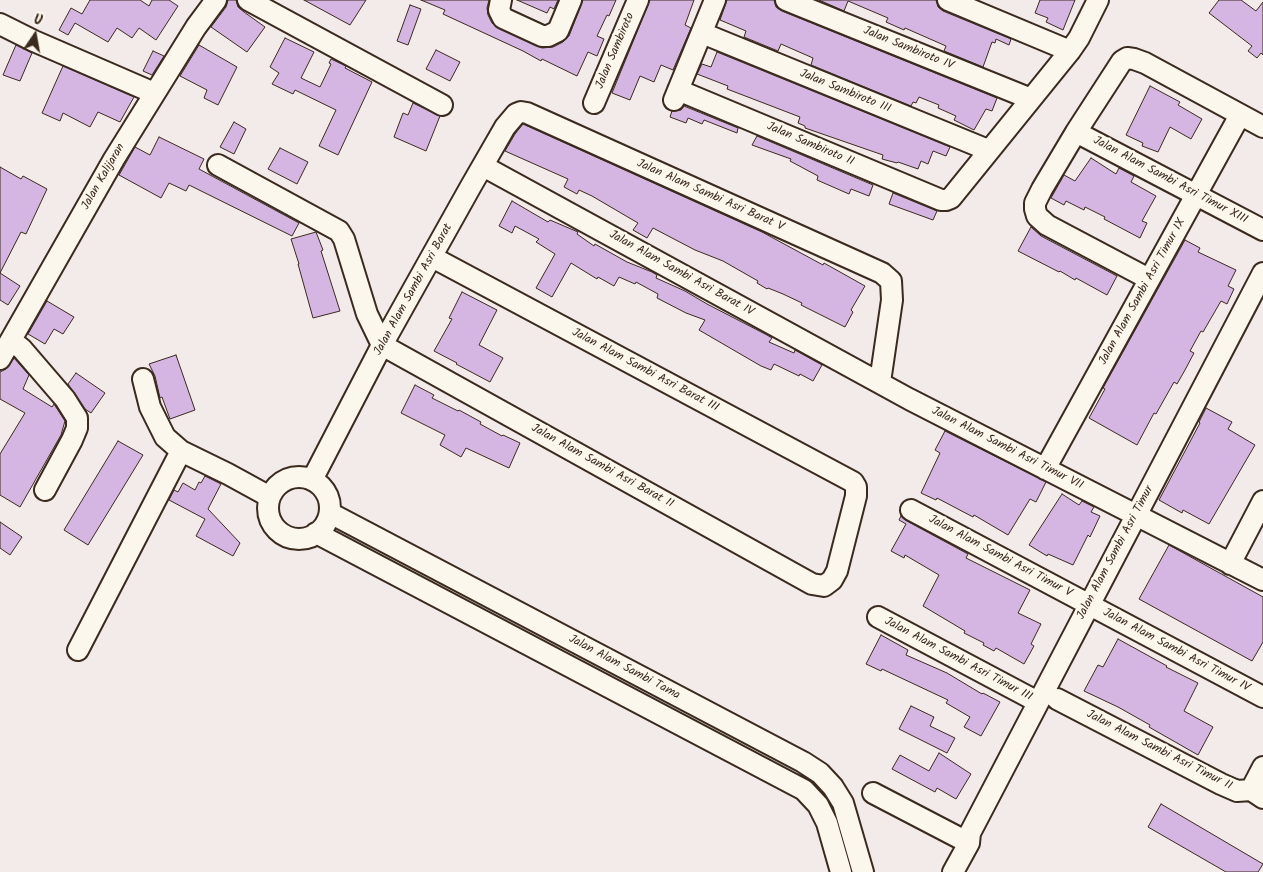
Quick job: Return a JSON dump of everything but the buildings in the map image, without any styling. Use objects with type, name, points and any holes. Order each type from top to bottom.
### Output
[{"type":"street","name":"Jalan Kalijaran","points":[[0,359],[81,215],[154,93],[196,27],[216,0]]},
{"type":"street","points":[[248,0],[442,105]]},
{"type":"street","points":[[502,9],[542,36],[552,36],[558,31],[571,0]]},
{"type":"street","name":"Jalan Sambiroto","points":[[594,103],[638,0]]},
{"type":"street","name":"Jalan Sambiroto II","points":[[715,0],[676,95],[942,200],[950,198],[988,150]]},
{"type":"street","name":"Jalan Sambiroto IV","points":[[786,0],[1031,99]]},
{"type":"street","points":[[948,0],[1070,51]]},
{"type":"street","points":[[988,150],[1070,51],[1079,38],[1098,0]]},
{"type":"street","points":[[0,24],[34,41],[154,93]]},
{"type":"street","name":"Jalan Sambiroto III","points":[[702,33],[988,150]]},
{"type":"street","points":[[1149,279],[1047,225],[1037,216],[1035,203],[1076,132],[1122,61],[1127,58],[1145,63],[1263,127]]},
{"type":"street","name":"Jalan Alam Sambi Asri Barat","points":[[312,480],[382,345],[505,127],[516,114],[527,113]]},
{"type":"street","name":"Jalan Alam Sambi Asri Barat V","points":[[527,113],[882,273],[891,281],[892,300],[883,384]]},
{"type":"street","name":"Jalan Alam Sambi Asri Timur IX","points":[[1045,469],[1240,115]]},
{"type":"street","name":"Jalan Alam Sambi Asri Timur XIII","points":[[1076,132],[1263,230]]},
{"type":"street","points":[[218,165],[339,231],[344,239],[366,314],[382,345]]},
{"type":"street","name":"Jalan Alam Sambi Asri Barat IV","points":[[483,166],[883,384]]},
{"type":"street","name":"Jalan Alam Sambi Asri Barat III","points":[[432,256],[853,482],[856,487],[856,496],[837,571],[832,580],[824,586]]},
{"type":"street","name":"Jalan Alam Sambi Asri Timur","points":[[942,872],[967,838],[1047,701],[1089,605],[1263,273]]},
{"type":"street","points":[[11,340],[22,349],[66,399],[77,418],[77,428],[72,440],[45,490]]},
{"type":"street","name":"Jalan Alam Sambi Asri Barat II","points":[[382,345],[812,584],[824,586]]},
{"type":"street","points":[[143,379],[150,407],[165,437],[181,451],[270,497]]},
{"type":"street","name":"Jalan Alam Sambi Asri Timur VII","points":[[883,384],[1263,580]]},
{"type":"street","points":[[78,650],[181,451]]},
{"type":"street","points":[[302,477],[312,480],[323,488],[329,500],[330,513],[323,528],[316,533],[300,538],[291,537],[281,533],[274,526],[268,507],[270,497],[275,488],[283,481],[302,477]]},
{"type":"street","points":[[1230,564],[1263,501]]},
{"type":"street","name":"Jalan Alam Sambi Asri Timur V","points":[[911,510],[1089,605]]},
{"type":"street","name":"Jalan Alam Sambi Tama","points":[[330,513],[803,762],[820,773],[833,787],[842,803],[863,872]]},
{"type":"street","name":"Jalan Alam Sambi Tama","points":[[316,533],[804,790],[818,805],[827,823],[841,872]]},
{"type":"street","name":"Jalan Alam Sambi Asri Timur IV","points":[[1089,605],[1263,697]]},
{"type":"street","name":"Jalan Alam Sambi Asri Timur III","points":[[878,617],[1047,701]]},
{"type":"street","name":"Jalan Alam Sambi Asri Timur II","points":[[1047,701],[1220,784],[1238,791],[1257,794]]},
{"type":"street","points":[[1257,794],[1263,767]]},
{"type":"street","points":[[873,792],[967,838]]},
{"type":"street","name":"Jalan Alam Sambi Asri Timur","points":[[953,872],[967,838]]}]
